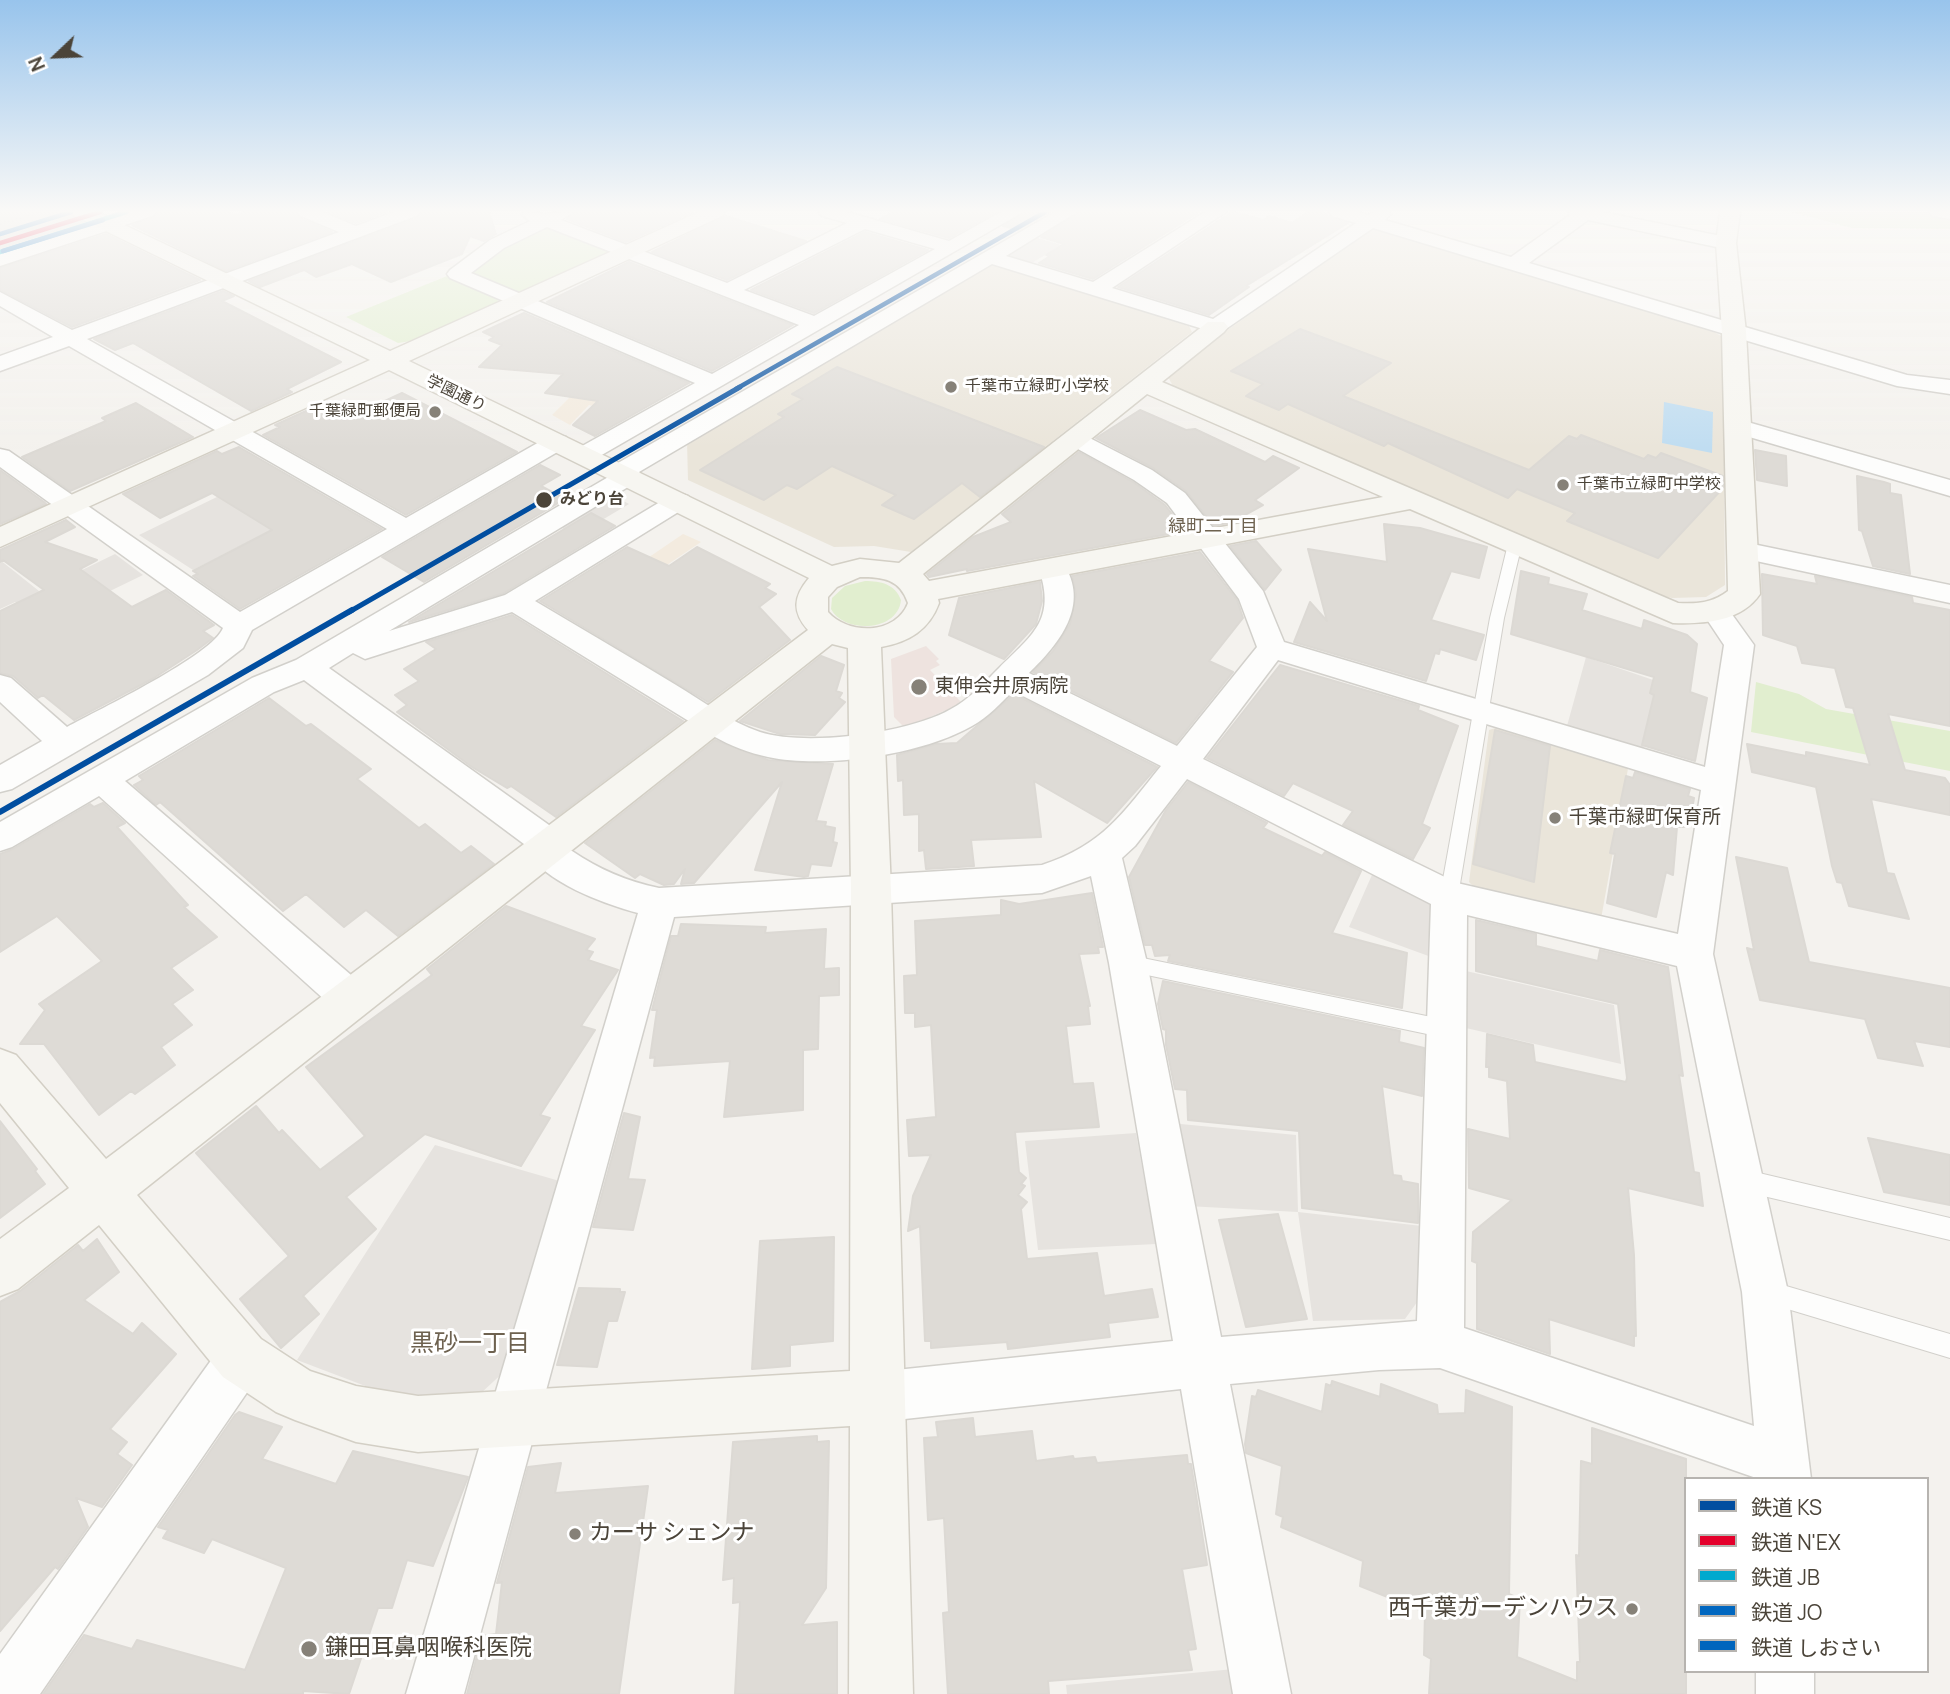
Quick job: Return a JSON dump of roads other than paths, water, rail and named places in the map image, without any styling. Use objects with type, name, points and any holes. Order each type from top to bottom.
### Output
[{"type":"street","points":[[0,364],[196,291]]},
{"type":"street","name":"学園通り","points":[[244,291],[625,474],[830,578]]},
{"type":"street","points":[[496,291],[712,382]]},
{"type":"street","points":[[0,538],[541,291]]},
{"type":"street","points":[[726,291],[816,324]]},
{"type":"street","points":[[584,455],[873,291]]},
{"type":"street","points":[[307,667],[933,291]]},
{"type":"street","points":[[1099,291],[1216,327]]},
{"type":"street","points":[[913,583],[1076,438],[1216,327],[1269,291]]},
{"type":"street","points":[[1599,291],[1905,381],[1950,387]]},
{"type":"street","points":[[1144,383],[1674,613],[1716,612],[1733,605],[1744,594],[1730,291]]},
{"type":"street","points":[[0,298],[405,529]]},
{"type":"street","points":[[1737,426],[1950,488]]},
{"type":"street","points":[[1076,438],[1143,475],[1176,498],[1253,597],[1272,648]]},
{"type":"street","points":[[0,780],[197,668],[233,641],[240,625],[557,442]]},
{"type":"street","points":[[0,456],[240,625]]},
{"type":"street","points":[[913,583],[923,602],[920,613],[912,624],[899,632],[846,635],[817,622],[811,611],[811,598],[818,587],[830,578],[860,568],[877,568],[913,583],[1053,569],[1414,500]]},
{"type":"street","points":[[0,838],[263,685],[307,667],[515,601],[679,502]]},
{"type":"street","points":[[1743,550],[1950,594]]},
{"type":"street","points":[[515,601],[712,721],[751,741],[783,747],[868,745],[916,736],[964,717],[1009,676],[1045,641],[1056,625],[1061,606],[1059,581],[1053,569]]},
{"type":"street","points":[[0,1069],[242,1358],[295,1393],[356,1414],[418,1424],[515,1416],[877,1397],[1199,1363],[1440,1343],[1785,1470],[1765,1292],[1694,954],[1739,645],[1716,612]]},
{"type":"street","points":[[0,1270],[712,721],[846,635]]},
{"type":"street","points":[[846,635],[868,745],[881,1694]]},
{"type":"street","points":[[307,667],[547,847],[583,878],[621,896],[659,903],[1042,879],[1104,855],[1122,837],[1272,648]]},
{"type":"street","points":[[1272,648],[1718,783]]},
{"type":"street","points":[[1009,676],[1450,896],[1694,954]]},
{"type":"street","points":[[0,685],[66,744]]},
{"type":"street","points":[[101,779],[351,999]]},
{"type":"street","points":[[1104,855],[1128,963],[1199,1363],[1262,1694]]},
{"type":"street","points":[[1440,1343],[1450,896]]},
{"type":"street","points":[[435,1694],[659,903]]},
{"type":"street","points":[[6,1694],[242,1358]]},
{"type":"street","points":[[1785,1673],[1785,1694]]},
{"type":"lane","points":[[1450,896],[1497,618],[1514,544]]},
{"type":"lane","points":[[1128,963],[1446,1029]]},
{"type":"lane","points":[[1740,1179],[1950,1228]]},
{"type":"lane","points":[[1765,1292],[1950,1346]]},
{"type":"water","points":[[1664,402],[1713,412],[1712,453],[1662,443]]},
{"type":"rail line","name":"KS","points":[[0,812],[907,291]]},
{"type":"place","name":"千葉市立緑町小学校","points":[[951,387]]},
{"type":"place","name":"千葉緑町郵便局","points":[[435,412]]},
{"type":"place","name":"千葉市立緑町中学校","points":[[1563,485]]},
{"type":"place","name":"みどり台","points":[[544,500]]},
{"type":"place","name":"東伸会井原病院","points":[[919,687]]},
{"type":"place","name":"千葉市緑町保育所","points":[[1555,818]]},
{"type":"place","name":"カーサ シェンナ","points":[[575,1534]]},
{"type":"place","name":"西千葉ガーデンハウス","points":[[1632,1609]]},
{"type":"place","name":"鎌田耳鼻咽喉科医院","points":[[309,1649]]},
{"type":"district","name":"緑町二丁目","points":[[1213,527]]},
{"type":"district","name":"黒砂一丁目","points":[[470,1344]]}]
